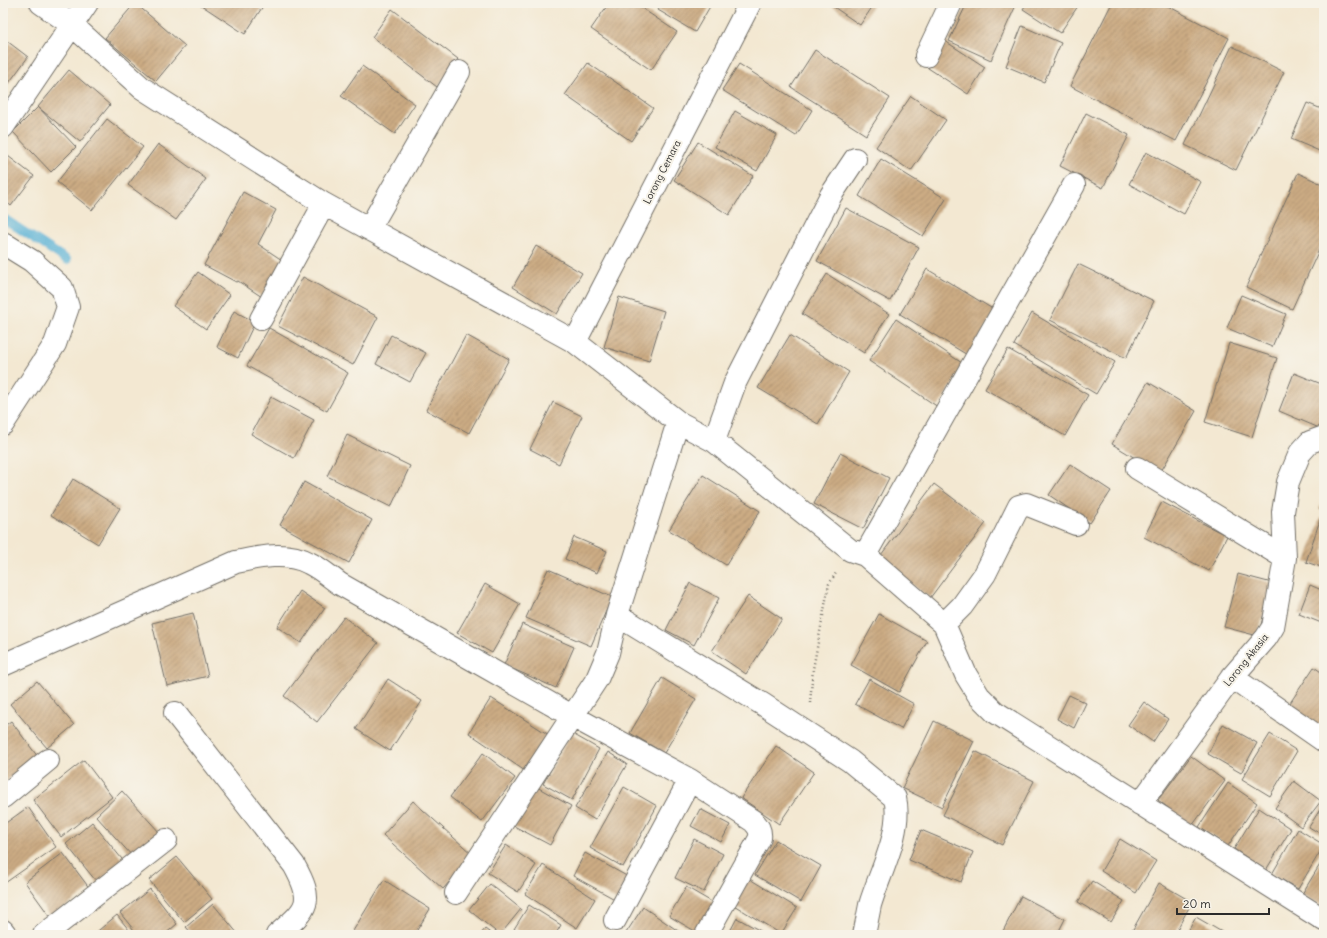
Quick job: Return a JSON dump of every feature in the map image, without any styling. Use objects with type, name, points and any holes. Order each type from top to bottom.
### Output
[{"type":"street","points":[[41,3],[72,25],[142,88],[324,204],[575,342],[678,422],[714,441],[858,552],[944,624],[966,675],[978,696],[995,712],[1324,920]]},
{"type":"street","points":[[3,127],[87,3]]},
{"type":"street","name":"Lorong Cemara","points":[[575,342],[750,3]]},
{"type":"street","points":[[926,56],[951,3]]},
{"type":"street","points":[[369,229],[459,72]]},
{"type":"street","points":[[714,441],[735,383],[830,195],[856,159]]},
{"type":"street","points":[[858,552],[1074,185]]},
{"type":"street","points":[[261,319],[324,204]]},
{"type":"street","points":[[3,243],[32,261],[62,288],[68,307],[56,344],[3,424]]},
{"type":"street","points":[[456,893],[597,679],[608,652],[617,614],[678,422]]},
{"type":"street","name":"Lorong Akasia","points":[[1140,804],[1232,677],[1266,638],[1273,626],[1286,558],[1283,512],[1288,482],[1300,453],[1310,442],[1324,437]]},
{"type":"street","points":[[1137,468],[1286,558]]},
{"type":"street","points":[[944,624],[962,606],[985,574],[1019,506],[1026,504],[1076,524]]},
{"type":"street","points":[[3,665],[236,562],[267,556],[309,562],[340,584],[572,716],[690,780],[753,820],[758,826],[760,838],[706,935]]},
{"type":"street","points":[[617,614],[850,761],[895,798],[897,818],[886,858],[870,905],[864,935]]},
{"type":"street","points":[[1232,677],[1324,741]]},
{"type":"street","points":[[175,712],[294,865],[304,885],[307,902],[298,917],[277,935]]},
{"type":"street","points":[[3,797],[48,760]]},
{"type":"street","points":[[616,920],[690,780]]},
{"type":"street","points":[[44,935],[166,840]]},
{"type":"street","points":[[3,931],[6,935]]},
{"type":"path","points":[[807,733],[813,669],[829,584],[858,552]]},
{"type":"building","points":[[135,3],[185,46],[156,81],[105,38]]},
{"type":"building","points":[[198,3],[265,3],[245,34]]},
{"type":"building","points":[[609,3],[634,3],[677,32],[651,70],[591,29]]},
{"type":"building","points":[[662,3],[712,3],[695,32],[658,10]]},
{"type":"building","points":[[828,3],[875,3],[860,25]]},
{"type":"building","points":[[967,3],[1017,3],[991,60],[949,41]]},
{"type":"building","points":[[1027,3],[1080,3],[1060,33],[1023,9]]},
{"type":"building","points":[[1112,3],[1162,3],[1229,38],[1176,141],[1070,86]]},
{"type":"building","points":[[392,9],[458,59],[437,87],[372,37]]},
{"type":"building","points":[[1022,26],[1061,43],[1044,82],[1006,66]]},
{"type":"building","points":[[3,38],[28,57],[3,91]]},
{"type":"building","points":[[945,41],[985,67],[968,94],[928,68]]},
{"type":"building","points":[[1232,46],[1284,72],[1236,170],[1185,145]]},
{"type":"building","points":[[815,50],[890,98],[866,135],[791,87]]},
{"type":"building","points":[[588,63],[653,108],[631,141],[565,95]]},
{"type":"building","points":[[739,64],[812,110],[796,136],[722,90]]},
{"type":"building","points":[[362,66],[415,104],[395,134],[341,96]]},
{"type":"building","points":[[69,70],[110,105],[80,142],[38,107]]},
{"type":"building","points":[[911,96],[946,120],[911,171],[876,147]]},
{"type":"building","points":[[1307,103],[1324,110],[1324,153],[1291,139]]},
{"type":"building","points":[[38,107],[76,147],[51,172],[13,132]]},
{"type":"building","points":[[735,111],[777,135],[757,171],[715,147]]},
{"type":"building","points":[[1086,113],[1129,135],[1103,188],[1060,166]]},
{"type":"building","points":[[107,119],[143,147],[92,210],[57,182]]},
{"type":"building","points":[[698,142],[753,176],[729,215],[674,180]]},
{"type":"building","points":[[158,144],[206,179],[176,220],[128,185]]},
{"type":"building","points":[[1146,152],[1201,182],[1184,214],[1129,184]]},
{"type":"building","points":[[4,153],[34,176],[11,206],[3,199]]},
{"type":"building","points":[[881,159],[946,199],[923,236],[859,196]]},
{"type":"building","points":[[1298,173],[1324,185],[1324,239],[1292,309],[1246,287]]},
{"type":"building","points":[[243,192],[276,210],[258,244],[285,262],[262,297],[238,281],[236,282],[204,265]]},
{"type":"building","points":[[846,208],[919,247],[890,301],[817,261]]},
{"type":"building","points":[[536,246],[582,273],[557,314],[513,287]]},
{"type":"building","points":[[1078,264],[1154,301],[1126,358],[1050,320]]},
{"type":"building","points":[[927,269],[996,311],[969,356],[900,314]]},
{"type":"building","points":[[198,272],[230,295],[206,329],[173,306]]},
{"type":"building","points":[[827,274],[889,314],[864,353],[802,314]]},
{"type":"building","points":[[303,277],[378,317],[353,365],[278,326]]},
{"type":"building","points":[[1241,295],[1286,314],[1272,347],[1227,328]]},
{"type":"building","points":[[619,297],[664,311],[649,361],[604,347]]},
{"type":"building","points":[[234,311],[255,322],[238,358],[217,347]]},
{"type":"building","points":[[1032,313],[1115,362],[1096,394],[1014,345]]},
{"type":"building","points":[[896,319],[965,365],[938,407],[869,361]]},
{"type":"building","points":[[269,328],[348,373],[327,411],[247,366]]},
{"type":"building","points":[[391,335],[426,353],[410,382],[376,364]]},
{"type":"building","points":[[466,335],[509,359],[469,433],[426,410]]},
{"type":"building","points":[[790,335],[849,372],[818,424],[758,388]]},
{"type":"building","points":[[1229,343],[1277,358],[1252,437],[1205,422]]},
{"type":"building","points":[[1008,349],[1088,395],[1065,436],[985,389]]},
{"type":"building","points":[[1294,373],[1324,385],[1324,430],[1279,411]]},
{"type":"building","points":[[1148,382],[1196,411],[1160,473],[1112,444]]},
{"type":"building","points":[[271,397],[314,420],[294,458],[251,434]]},
{"type":"building","points":[[553,402],[582,416],[559,464],[530,449]]},
{"type":"building","points":[[347,435],[410,466],[391,507],[327,476]]},
{"type":"building","points":[[840,453],[889,478],[863,529],[814,504]]},
{"type":"building","points":[[1070,464],[1111,491],[1090,523],[1049,495]]},
{"type":"building","points":[[703,475],[760,511],[726,565],[669,530]]},
{"type":"building","points":[[73,479],[120,508],[98,544],[51,515]]},
{"type":"building","points":[[304,482],[372,520],[349,563],[280,525]]},
{"type":"building","points":[[934,484],[986,523],[930,598],[878,559]]},
{"type":"building","points":[[1324,499],[1324,511],[1319,509]]},
{"type":"building","points":[[1162,502],[1227,536],[1209,571],[1144,537]]},
{"type":"building","points":[[1321,517],[1324,518],[1324,568],[1306,562]]},
{"type":"building","points":[[574,537],[607,551],[597,573],[565,559]]},
{"type":"building","points":[[548,569],[612,597],[591,646],[526,618]]},
{"type":"building","points":[[1238,574],[1272,583],[1258,636],[1224,627]]},
{"type":"building","points":[[690,583],[719,598],[694,645],[666,630]]},
{"type":"building","points":[[485,584],[520,604],[492,653],[457,633]]},
{"type":"building","points":[[1310,585],[1324,591],[1324,624],[1299,614]]},
{"type":"building","points":[[300,591],[325,608],[301,643],[277,627]]},
{"type":"building","points":[[748,596],[782,619],[746,674],[712,651]]},
{"type":"building","points":[[193,613],[208,676],[167,686],[152,623]]},
{"type":"building","points":[[879,614],[927,641],[899,692],[851,665]]},
{"type":"building","points":[[344,617],[378,643],[317,722],[284,696]]},
{"type":"building","points":[[522,624],[574,647],[556,688],[504,665]]},
{"type":"building","points":[[1314,667],[1324,674],[1324,731],[1288,706]]},
{"type":"building","points":[[662,678],[696,699],[664,753],[630,733]]},
{"type":"building","points":[[388,679],[422,701],[390,751],[356,729]]},
{"type":"building","points":[[869,679],[914,704],[901,729],[855,704]]},
{"type":"building","points":[[37,681],[74,725],[47,748],[10,704]]},
{"type":"building","points":[[1069,695],[1086,703],[1074,728],[1057,719]]},
{"type":"building","points":[[491,698],[549,735],[525,771],[469,733]]},
{"type":"building","points":[[1144,702],[1168,719],[1153,742],[1128,725]]},
{"type":"building","points":[[11,721],[38,757],[3,783],[3,727]]},
{"type":"building","points":[[934,721],[974,741],[942,807],[902,788]]},
{"type":"building","points":[[1223,724],[1257,743],[1241,773],[1208,754]]},
{"type":"building","points":[[571,733],[599,749],[572,800],[543,784]]},
{"type":"building","points":[[1270,734],[1297,751],[1270,796],[1242,779]]},
{"type":"building","points":[[776,746],[814,772],[779,824],[741,798]]},
{"type":"building","points":[[975,751],[1034,781],[1002,845],[943,815]]},
{"type":"building","points":[[608,752],[627,764],[595,820],[575,808]]},
{"type":"building","points":[[483,753],[515,778],[482,822],[450,797]]},
{"type":"building","points":[[1191,756],[1225,781],[1192,826],[1158,800]]},
{"type":"building","points":[[84,760],[112,797],[61,837],[33,800]]},
{"type":"building","points":[[1294,781],[1321,801],[1301,827],[1275,808]]},
{"type":"building","points":[[1228,783],[1257,803],[1228,846],[1199,827]]},
{"type":"building","points":[[535,786],[571,806],[550,845],[514,826]]},
{"type":"building","points":[[624,787],[657,806],[623,867],[590,848]]},
{"type":"building","points":[[122,791],[160,833],[134,858],[96,816]]},
{"type":"building","points":[[413,801],[473,855],[443,889],[383,835]]},
{"type":"building","points":[[1324,803],[1324,836],[1309,827]]},
{"type":"building","points":[[28,807],[56,847],[5,883],[3,881],[3,825]]},
{"type":"building","points":[[1259,808],[1291,829],[1266,870],[1234,849]]},
{"type":"building","points":[[700,809],[730,825],[721,842],[691,826]]},
{"type":"building","points":[[92,822],[126,864],[100,886],[66,844]]},
{"type":"building","points":[[1298,829],[1324,845],[1298,889],[1272,874]]},
{"type":"building","points":[[921,830],[973,852],[961,882],[909,860]]},
{"type":"building","points":[[694,839],[723,854],[704,892],[675,878]]},
{"type":"building","points":[[1120,839],[1156,861],[1136,893],[1101,871]]},
{"type":"building","points":[[776,840],[821,866],[801,902],[755,875]]},
{"type":"building","points":[[506,845],[536,865],[518,892],[488,873]]},
{"type":"building","points":[[63,853],[90,889],[51,918],[25,882]]},
{"type":"building","points":[[585,853],[632,879],[620,902],[573,876]]},
{"type":"building","points":[[177,857],[212,899],[184,922],[149,880]]},
{"type":"building","points":[[1324,858],[1324,907],[1302,894]]},
{"type":"building","points":[[543,865],[595,899],[577,928],[525,894]]},
{"type":"building","points":[[748,878],[797,908],[781,934],[732,904]]},
{"type":"building","points":[[384,880],[430,909],[414,935],[360,935],[353,931]]},
{"type":"building","points":[[1092,881],[1124,901],[1111,922],[1078,902]]},
{"type":"building","points":[[1159,883],[1192,902],[1174,935],[1139,935],[1132,931]]},
{"type":"building","points":[[490,884],[521,909],[500,935],[469,910]]},
{"type":"building","points":[[686,887],[717,905],[700,934],[669,916]]},
{"type":"building","points":[[150,889],[177,924],[164,935],[138,935],[120,913]]},
{"type":"building","points":[[1021,896],[1065,919],[1057,935],[1001,935]]},
{"type":"building","points":[[213,904],[239,935],[193,935],[186,927]]},
{"type":"building","points":[[529,905],[561,925],[555,935],[524,935],[514,929]]},
{"type":"building","points":[[643,907],[684,935],[629,935],[626,933]]},
{"type":"building","points":[[117,915],[133,935],[93,935]]},
{"type":"building","points":[[1196,917],[1227,935],[1186,935]]},
{"type":"building","points":[[737,918],[766,934],[728,935]]},
{"type":"building","points":[[485,929],[493,935],[480,935]]},
{"type":"waterway","points":[[3,218],[67,260]]}]
